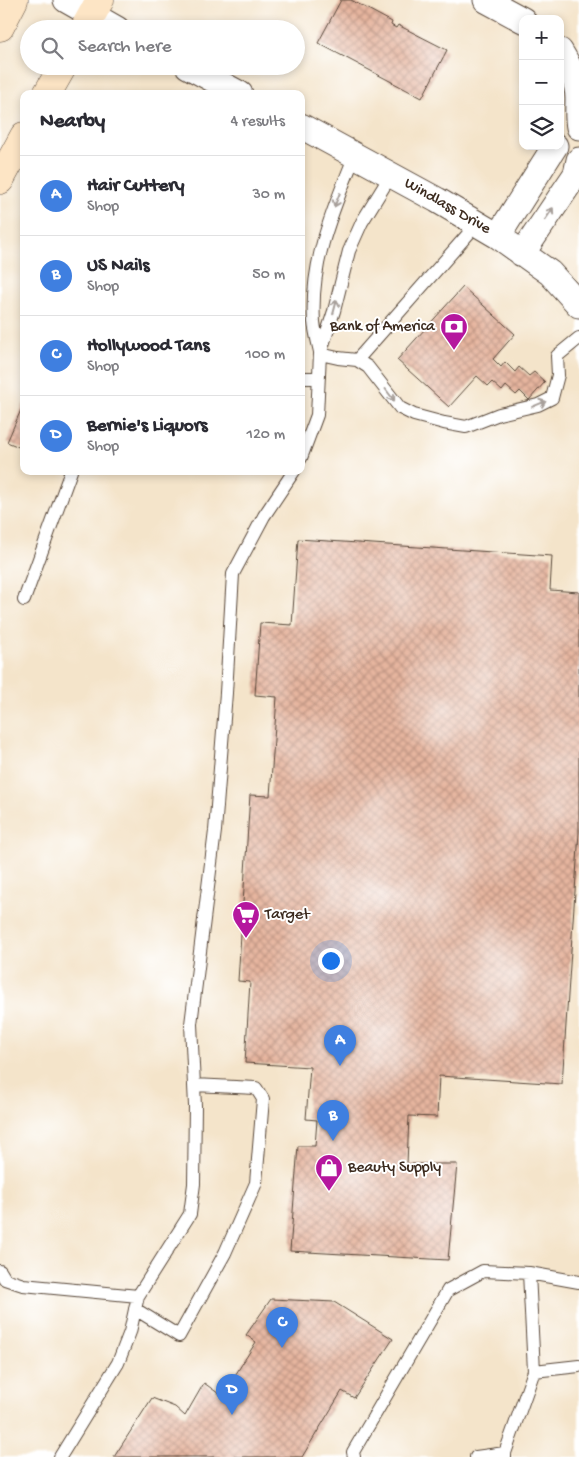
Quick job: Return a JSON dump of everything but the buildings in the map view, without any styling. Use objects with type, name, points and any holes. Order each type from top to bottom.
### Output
[{"type":"main road","points":[[0,27],[14,0]]},
{"type":"main road","points":[[49,90],[58,75]]},
{"type":"main road","points":[[0,180],[20,143]]},
{"type":"street","points":[[66,0],[92,15]]},
{"type":"street","points":[[486,0],[519,18]]},
{"type":"street","points":[[564,58],[576,84],[578,99],[578,121],[564,135]]},
{"type":"street","points":[[205,75],[233,90]]},
{"type":"street","name":"Windlass Drive","points":[[305,128],[488,230],[550,273],[579,305]]},
{"type":"street","points":[[488,230],[552,150]]},
{"type":"street","points":[[522,254],[576,174],[579,160]]},
{"type":"lane","points":[[305,448],[318,415],[320,354],[314,323],[319,257],[328,222],[355,155]]},
{"type":"lane","points":[[320,354],[334,311],[349,251],[362,222],[391,175]]},
{"type":"lane","points":[[357,360],[488,230]]},
{"type":"lane","points":[[320,354],[357,360],[368,366],[400,408],[428,420],[466,427],[499,414],[538,405],[552,398],[558,375],[557,356],[579,338]]},
{"type":"lane","points":[[305,378],[319,378]]},
{"type":"lane","points":[[24,600],[70,475]]},
{"type":"lane","points":[[60,1457],[118,1363],[130,1332],[136,1303],[190,1214],[194,1184],[196,1106],[190,1024],[215,831],[233,574],[264,516],[291,475]]},
{"type":"lane","points":[[0,1271],[5,1279],[23,1285],[136,1303],[179,1336],[225,1253],[256,1183],[263,1099],[256,1088],[194,1085]]},
{"type":"lane","points":[[354,1457],[353,1452],[448,1290],[483,1271],[528,1273],[579,1282]]},
{"type":"lane","points":[[476,1457],[505,1455],[534,1371],[528,1273]]},
{"type":"lane","points":[[534,1371],[579,1366]]},
{"type":"place","name":"Bank of America","points":[[454,351]]},
{"type":"place","name":"Target","points":[[246,939]]},
{"type":"place","name":"Hair Cuttery","points":[[340,1066]]},
{"type":"place","name":"US Nails","points":[[333,1141]]},
{"type":"place","name":"Beauty Supply","points":[[329,1192]]},
{"type":"place","name":"Hollywood Tans","points":[[282,1348]]},
{"type":"place","name":"Bernie's Liquors","points":[[232,1415]]}]
